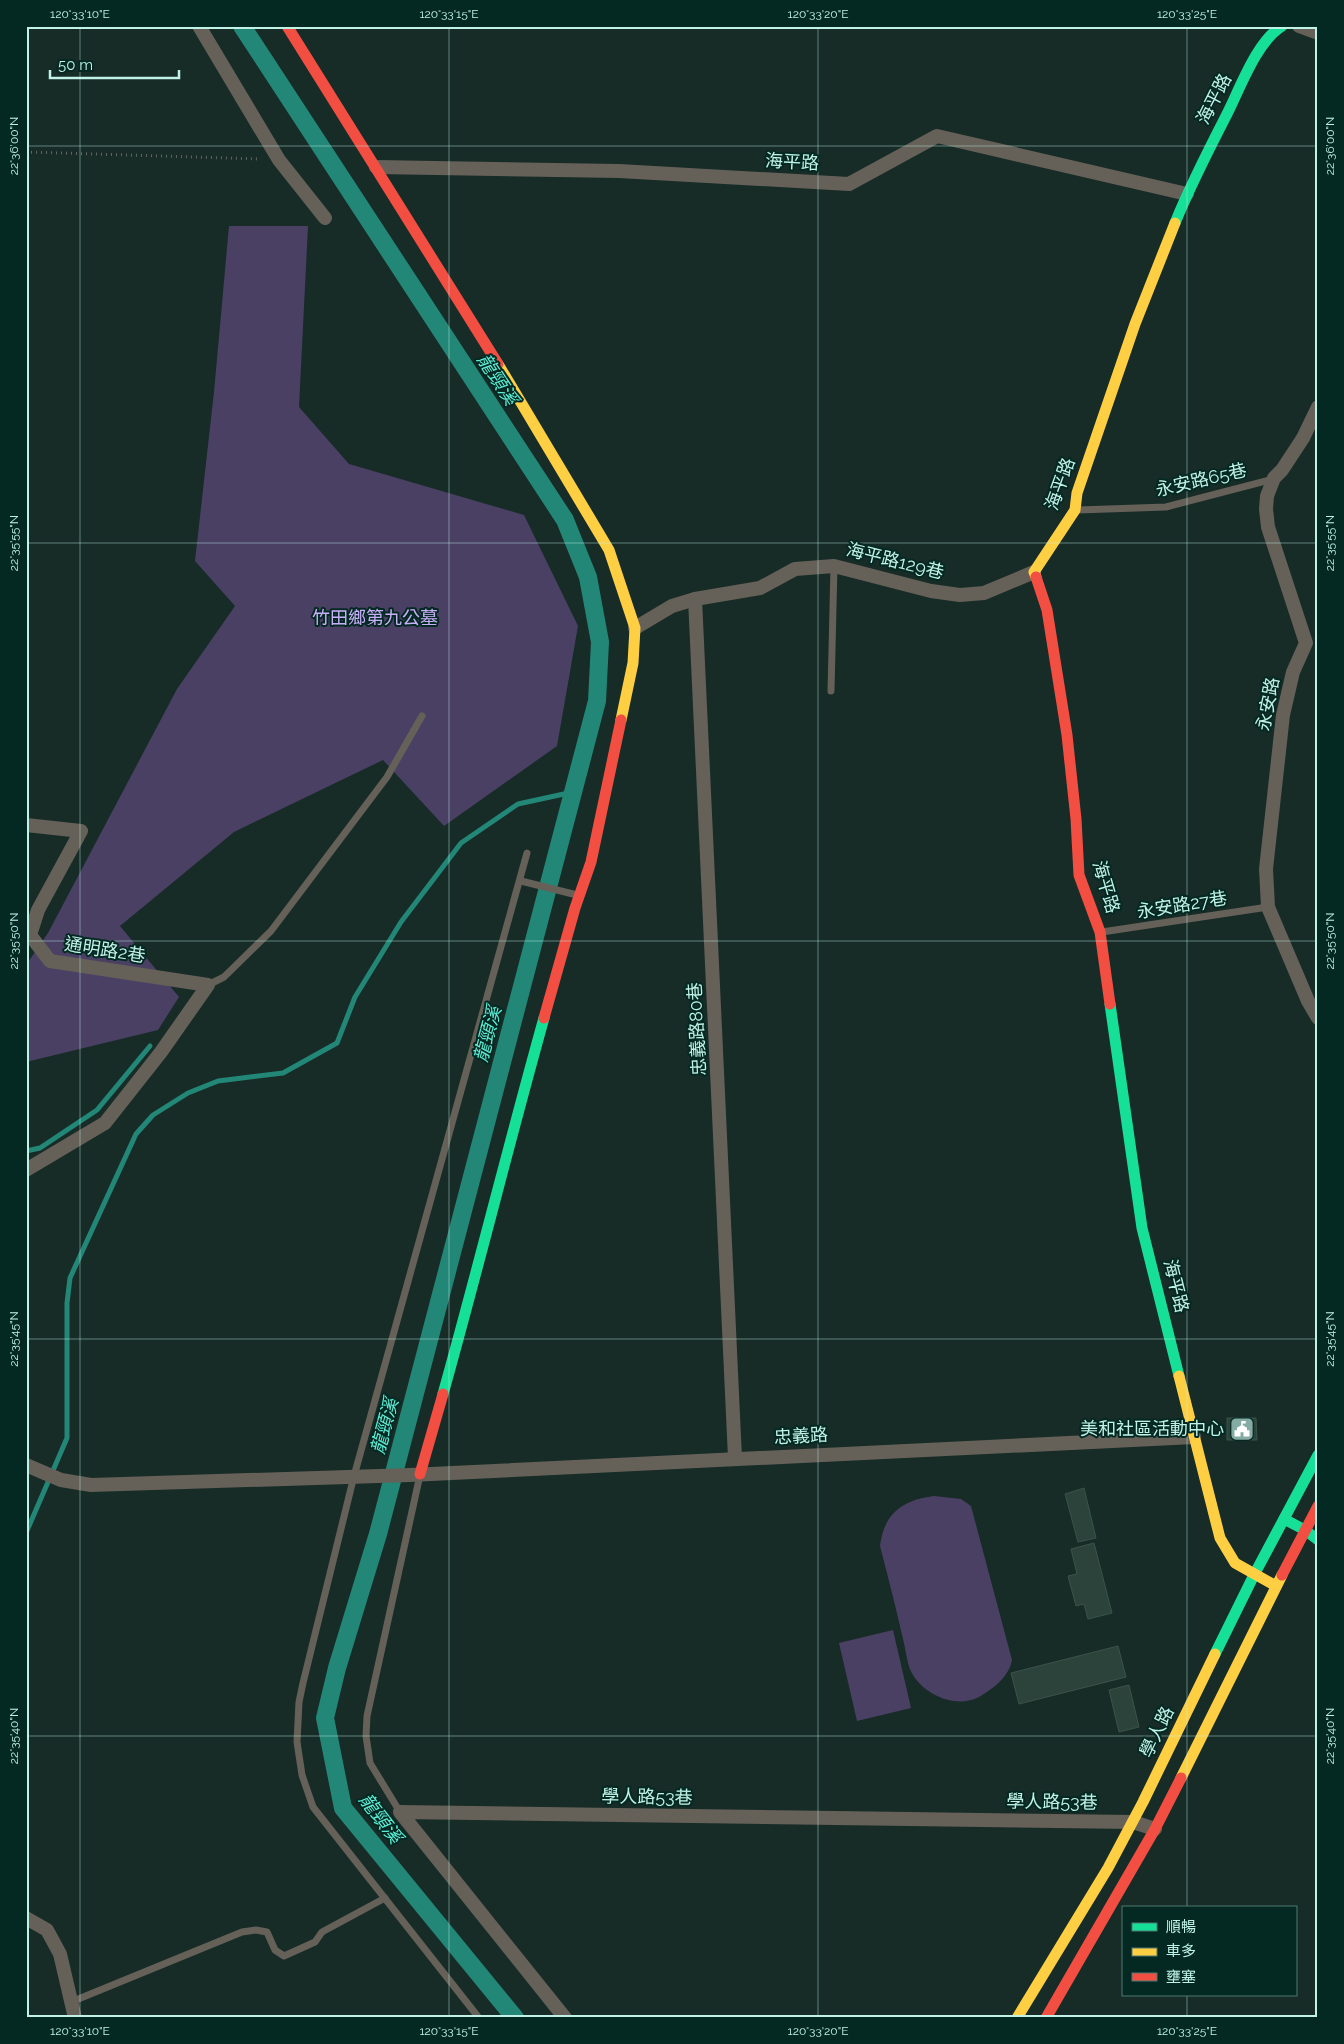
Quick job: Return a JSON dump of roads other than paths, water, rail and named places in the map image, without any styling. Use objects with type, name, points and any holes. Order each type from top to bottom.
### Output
[{"type":"street","points":[[199,26],[279,160],[325,218]]},
{"type":"street","points":[[287,26],[526,409],[609,550],[635,628],[633,663],[591,862],[506,1152],[465,1315],[415,1474]]},
{"type":"street","name":"海平路","points":[[1276,1586],[1236,1563],[1220,1538],[1142,1228],[1100,932],[1079,875],[1068,735],[1047,610],[1034,572],[1075,510],[1077,493],[1135,324],[1187,194],[1256,56],[1274,31],[1282,26]]},
{"type":"street","points":[[1300,26],[1318,33]]},
{"type":"street","name":"海平路","points":[[376,167],[619,171],[849,184],[937,136],[1187,194]]},
{"type":"street","name":"永安路","points":[[1318,407],[1303,438],[1282,470],[1274,478],[1266,496],[1268,527],[1312,644],[1293,672],[1283,715],[1266,869],[1268,907],[1308,1001],[1318,1018]]},
{"type":"street","name":"海平路129巷","points":[[635,628],[672,606],[695,599],[760,588],[795,569],[834,566],[931,591],[960,595],[984,593],[1034,572]]},
{"type":"street","name":"忠義路80巷","points":[[695,599],[735,1458]]},
{"type":"street","name":"通明路2巷","points":[[26,825],[81,830],[38,910],[30,935],[50,961],[208,985]]},
{"type":"street","points":[[26,1170],[105,1123],[161,1052],[208,985]]},
{"type":"street","name":"忠義路","points":[[30,1467],[61,1480],[92,1486],[415,1474],[1194,1437]]},
{"type":"street","name":"學人路","points":[[1017,2018],[1108,1868],[1133,1822],[1254,1575],[1318,1455]]},
{"type":"street","points":[[1046,2018],[1155,1829],[1318,1506]]},
{"type":"street","points":[[1284,1519],[1305,1530],[1318,1540]]},
{"type":"street","points":[[400,1812],[565,2018]]},
{"type":"street","name":"學人路53巷","points":[[400,1812],[1133,1822],[1155,1829]]},
{"type":"street","points":[[26,1918],[46,1930],[60,1954],[75,2018]]},
{"type":"lane","name":"永安路65巷","points":[[1075,510],[1166,507],[1274,478]]},
{"type":"lane","points":[[831,690],[834,566]]},
{"type":"lane","points":[[208,985],[224,976],[271,931],[387,777],[422,716]]},
{"type":"lane","points":[[480,2018],[313,1807],[302,1776],[297,1742],[299,1702],[358,1476],[521,881],[527,853]]},
{"type":"lane","points":[[521,881],[580,895]]},
{"type":"lane","name":"永安路27巷","points":[[1100,932],[1268,907]]},
{"type":"lane","points":[[400,1812],[370,1763],[366,1736],[367,1716],[415,1474]]},
{"type":"lane","points":[[71,2002],[242,1932],[256,1930],[267,1932],[275,1950],[284,1956],[315,1942],[322,1932],[385,1898]]},
{"type":"waterway","name":"龍頸溪","points":[[242,26],[565,520],[588,577],[600,642],[597,701],[378,1534],[337,1668],[325,1718],[343,1808],[515,2018]]},
{"type":"waterway","name":"龍頸溪","points":[[26,1533],[67,1438],[67,1303],[70,1278],[136,1134],[153,1115],[188,1093],[218,1081],[283,1073],[337,1043],[355,997],[401,922],[461,843],[518,804],[573,792]]},
{"type":"waterway","points":[[26,1151],[40,1148],[97,1110],[150,1046]]},
{"type":"place","name":"美和社區活動中心","points":[[1242,1429]]},
{"type":"park label","name":"竹田鄉第九公墓","points":[[375,618]]}]
